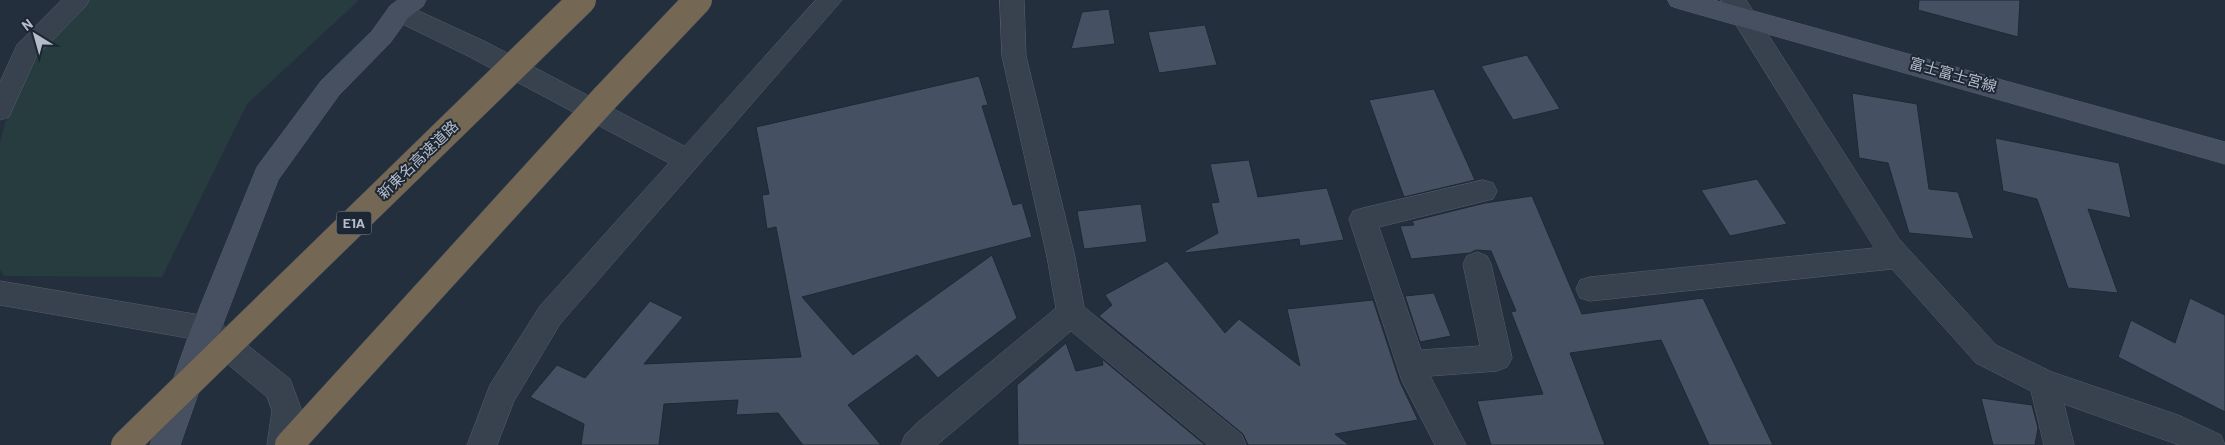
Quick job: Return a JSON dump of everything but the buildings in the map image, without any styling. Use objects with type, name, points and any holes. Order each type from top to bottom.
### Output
[{"type":"highway","name":"新東名高速道路","points":[[125,445],[582,0]]},
{"type":"highway","points":[[289,445],[604,98],[698,0]]},
{"type":"main road","name":"富士富士宮線","points":[[1680,0],[1739,8],[2225,152]]},
{"type":"main road","points":[[165,445],[206,329],[266,175],[330,88],[382,37],[406,6]]},
{"type":"street","points":[[0,110],[26,52],[77,0]]},
{"type":"street","points":[[482,445],[500,395],[550,315],[830,0]]},
{"type":"street","points":[[1012,0],[1014,56],[1061,257],[1072,313],[1231,445]]},
{"type":"street","points":[[406,6],[477,49],[688,161]]},
{"type":"street","points":[[1739,8],[1888,247],[1986,354],[2044,383],[2178,429],[2210,445]]},
{"type":"street","points":[[1451,445],[1417,381],[1363,219],[1484,191]]},
{"type":"street","points":[[1590,289],[1898,257]]},
{"type":"street","points":[[1412,364],[1497,358],[1477,264]]},
{"type":"street","points":[[0,294],[206,329],[279,389],[287,411],[282,445]]},
{"type":"street","points":[[916,445],[1072,313]]},
{"type":"street","points":[[2044,383],[2059,445]]},
{"type":"green space","points":[[79,0],[359,0],[247,104],[162,277],[4,276],[0,269],[0,142],[23,60]]}]
